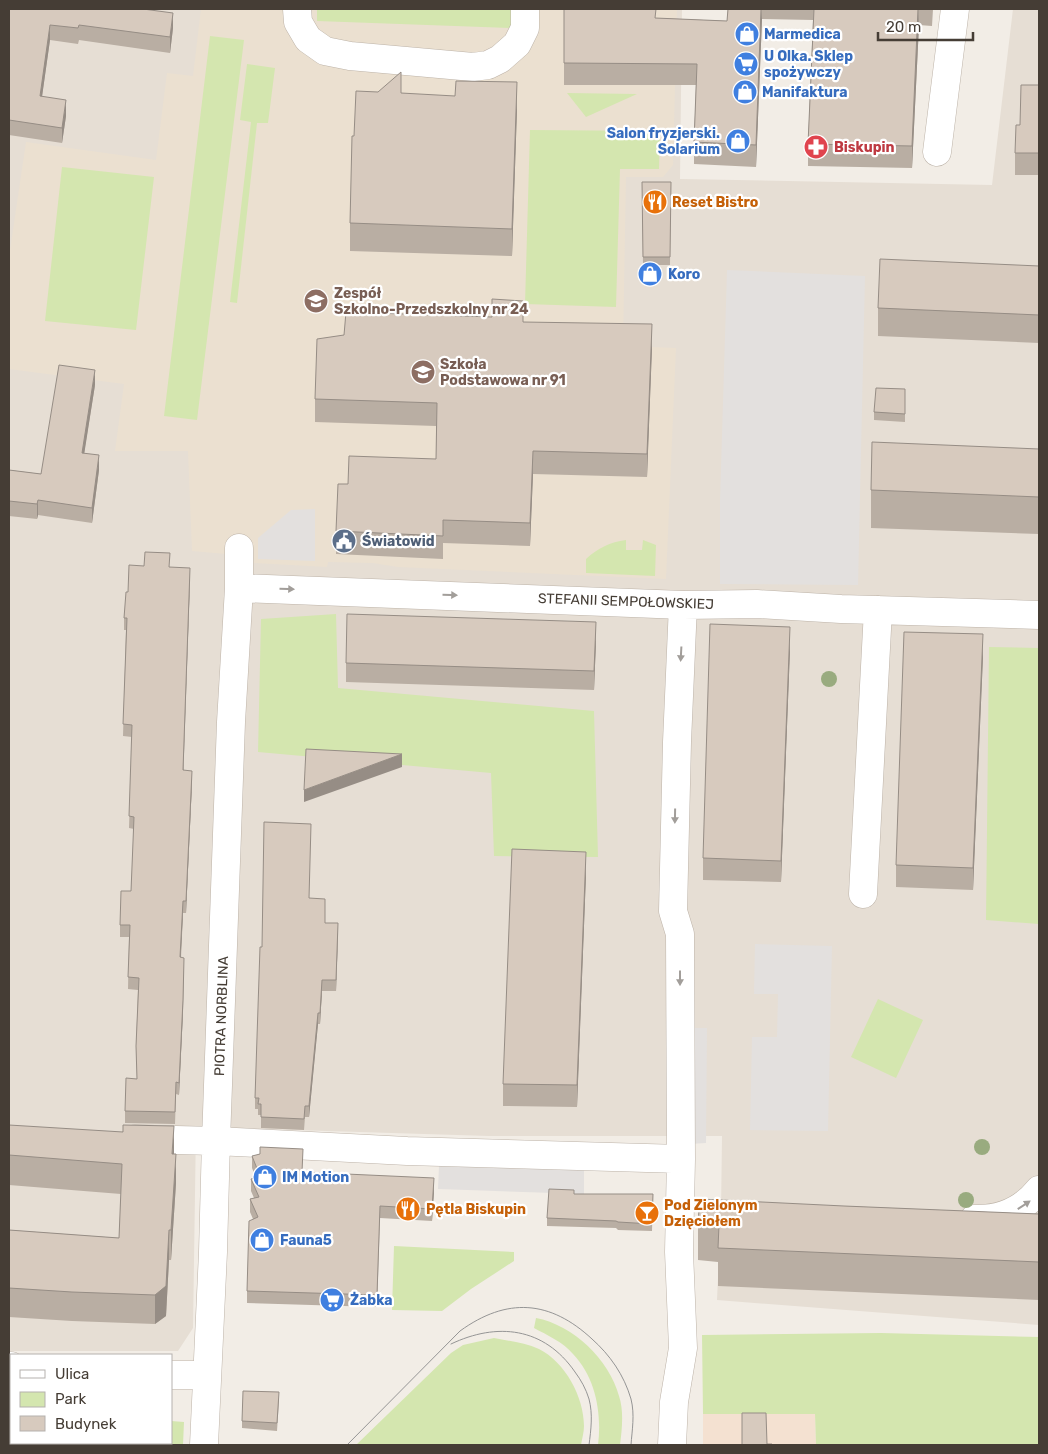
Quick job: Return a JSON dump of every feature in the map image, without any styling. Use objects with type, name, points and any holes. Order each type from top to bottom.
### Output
[{"type":"street","points":[[297,9],[298,22],[308,39],[325,51],[350,56],[473,67],[488,65],[500,59],[517,44],[525,28],[526,9]]},
{"type":"street","points":[[937,152],[955,9]]},
{"type":"street","name":"STEFANII SEMPOŁOWSKIEJ","points":[[238,566],[684,605],[756,604],[1039,615]]},
{"type":"street","name":"PIOTRA NORBLINA","points":[[204,1445],[213,1252],[238,566]]},
{"type":"street","points":[[672,1445],[674,1402],[682,1348],[679,1252],[690,1205],[681,1159],[680,934],[674,911],[677,742],[684,605]]},
{"type":"street","points":[[863,894],[878,610]]},
{"type":"street","points":[[113,1138],[216,1141],[407,1152],[681,1159]]},
{"type":"street","points":[[948,1217],[988,1220],[1013,1212],[1031,1200],[1039,1190]]},
{"type":"street","points":[[172,1375],[206,1375]]},
{"type":"shaded area","points":[[9,9],[682,9],[680,179],[992,185],[1013,9],[1039,9],[1039,1325],[717,1300],[722,1136],[489,1136],[196,1127],[193,1328],[178,1351],[9,1351]]},
{"type":"shaded area","name":"Zespół Szkolno-Przedszkolny nr 24","points":[[201,9],[677,9],[673,165],[663,177],[626,177],[623,346],[676,348],[666,579],[398,567],[373,563],[328,562],[327,567],[254,563],[254,549],[231,547],[226,554],[192,551],[188,451],[115,451],[124,384],[9,369],[9,257],[26,142],[156,160],[167,73],[193,76]]},
{"type":"shaded area","points":[[727,270],[865,276],[858,585],[720,584],[720,501]]},
{"type":"shaded area","points":[[315,509],[315,561],[258,559],[258,538],[291,510]]},
{"type":"shaded area","points":[[755,944],[832,946],[828,1131],[750,1130],[752,1037],[777,1037],[778,994],[754,994]]},
{"type":"shaded area","points":[[690,1028],[707,1028],[706,1143],[689,1144]]},
{"type":"shaded area","points":[[439,1166],[584,1170],[584,1194],[438,1189]]},
{"type":"shaded area","points":[[703,1414],[815,1414],[816,1445],[703,1445]]},
{"type":"green space","points":[[317,9],[513,9],[513,28],[317,21]]},
{"type":"green space","points":[[210,36],[244,40],[197,420],[164,416]]},
{"type":"green space","points":[[247,64],[275,68],[268,123],[257,123],[237,303],[230,302],[251,122],[240,120]]},
{"type":"green space","points":[[567,93],[637,94],[586,117]]},
{"type":"green space","points":[[530,130],[660,131],[659,169],[620,169],[616,307],[525,304]]},
{"type":"green space","points":[[62,167],[154,177],[136,330],[45,321]]},
{"type":"green space","points":[[626,540],[626,550],[642,550],[643,540],[656,545],[655,576],[586,573],[586,559],[609,544]]},
{"type":"green space","points":[[336,614],[338,688],[594,711],[598,857],[494,856],[491,773],[258,752],[261,619]]},
{"type":"green space","points":[[989,647],[1039,648],[1039,924],[986,920]]},
{"type":"green space","points":[[878,999],[923,1020],[896,1078],[851,1057]]},
{"type":"green space","points":[[394,1246],[514,1252],[514,1261],[471,1289],[442,1311],[392,1310]]},
{"type":"green space","points":[[536,1318],[550,1322],[576,1336],[588,1346],[607,1369],[621,1402],[620,1445],[598,1445],[598,1409],[596,1397],[587,1374],[565,1346],[534,1328]]},
{"type":"green space","points":[[881,1333],[1039,1337],[1039,1445],[816,1445],[815,1414],[703,1414],[702,1335]]},
{"type":"green space","points":[[494,1338],[539,1349],[557,1362],[565,1371],[577,1392],[581,1404],[584,1426],[581,1445],[356,1445],[451,1353],[463,1345]]},
{"type":"green space","points":[[9,1409],[10,1444],[172,1444],[172,1421],[184,1422],[183,1445],[9,1445]]},
{"type":"building","points":[[9,9],[143,9],[173,13],[170,37],[79,25],[78,28],[50,25],[40,96],[66,100],[62,128],[9,120]]},
{"type":"building","points":[[564,9],[656,9],[655,18],[727,21],[728,9],[761,9],[756,145],[694,142],[697,64],[564,63]]},
{"type":"building","points":[[814,9],[918,9],[912,146],[808,144]]},
{"type":"building","points":[[401,72],[401,93],[455,96],[456,81],[517,82],[512,229],[350,223],[352,136],[354,136],[356,91],[378,92]]},
{"type":"building","points":[[1021,85],[1039,85],[1039,153],[1015,153],[1016,125],[1020,125]]},
{"type":"building","points":[[642,182],[671,182],[670,257],[643,257]]},
{"type":"building","points":[[880,259],[1039,266],[1039,315],[878,308]]},
{"type":"building","points":[[492,299],[523,301],[523,322],[652,324],[647,454],[533,451],[530,523],[443,520],[443,536],[336,531],[338,484],[348,484],[349,456],[436,459],[437,403],[315,399],[317,339],[344,335],[346,312],[492,317]]},
{"type":"building","points":[[59,365],[95,370],[82,453],[99,455],[92,508],[38,500],[37,504],[9,501],[9,470],[41,474]]},
{"type":"building","points":[[876,388],[905,389],[905,414],[874,412]]},
{"type":"building","points":[[872,442],[1039,449],[1039,497],[871,490]]},
{"type":"building","points":[[145,552],[170,553],[169,567],[190,568],[183,770],[192,771],[186,901],[183,901],[180,957],[184,958],[183,1000],[179,1083],[176,1082],[175,1112],[125,1111],[126,1078],[137,1079],[136,1046],[139,978],[128,977],[130,925],[120,925],[121,891],[131,891],[134,817],[129,816],[132,725],[123,724],[127,618],[124,618],[126,592],[128,592],[129,565],[144,566]]},
{"type":"building","points":[[347,614],[596,622],[594,671],[346,663]]},
{"type":"building","points":[[710,624],[790,627],[781,861],[703,858]]},
{"type":"building","points":[[904,632],[983,634],[973,868],[896,865]]},
{"type":"building","points":[[306,749],[402,754],[304,790]]},
{"type":"building","points":[[264,822],[311,824],[309,898],[325,899],[325,923],[338,923],[336,980],[322,980],[309,1106],[305,1106],[304,1119],[261,1117],[261,1104],[258,1104],[259,1098],[255,1098],[260,947],[262,947]]},
{"type":"building","points":[[512,849],[586,852],[577,1085],[503,1084]]},
{"type":"building","points":[[9,1125],[123,1132],[123,1125],[174,1126],[172,1154],[176,1154],[166,1286],[155,1295],[9,1288],[9,1230],[119,1238],[122,1164],[9,1155]]},
{"type":"building","points":[[260,1147],[303,1149],[302,1172],[434,1178],[432,1209],[380,1206],[377,1295],[247,1291],[249,1221],[258,1217],[250,1199],[259,1197],[251,1179],[260,1176],[252,1156],[260,1154]]},
{"type":"building","points":[[549,1189],[574,1190],[574,1194],[653,1194],[652,1224],[547,1218]]},
{"type":"building","points":[[700,1199],[1039,1214],[1039,1262],[718,1248],[719,1225],[698,1222]]},
{"type":"building","points":[[243,1391],[279,1392],[277,1423],[242,1421]]},
{"type":"building","points":[[742,1413],[766,1413],[767,1444],[772,1445],[742,1445]]},
{"type":"tram line","points":[[347,1445],[460,1331],[477,1320],[495,1312],[511,1308],[544,1310],[576,1326],[599,1345],[620,1374],[631,1399],[633,1417],[631,1445]]},
{"type":"tram line","points":[[451,1344],[468,1337],[502,1331],[519,1333],[549,1346],[563,1357],[575,1372],[589,1399],[591,1416],[589,1445]]},
{"type":"place","name":"Marmedica","points":[[747,34]]},
{"type":"place","name":"U Olka. Sklep spożywczy","points":[[746,64]]},
{"type":"place","name":"Manifaktura","points":[[745,92]]},
{"type":"place","name":"Salon fryzjerski. Solarium","points":[[738,141]]},
{"type":"place","name":"Biskupin","points":[[816,147]]},
{"type":"place","name":"Reset Bistro","points":[[655,202]]},
{"type":"place","name":"Koro","points":[[650,274]]},
{"type":"place","name":"Zespół Szkolno-Przedszkolny nr 24","points":[[316,301]]},
{"type":"place","name":"Szkoła Podstawowa nr 91","points":[[423,372]]},
{"type":"place","name":"Światowid","points":[[344,541]]},
{"type":"place","name":"IM Motion","points":[[265,1177]]},
{"type":"place","name":"Pętla Biskupin","points":[[408,1209]]},
{"type":"place","name":"Pod Zielonym Dzięciołem","points":[[647,1213]]},
{"type":"place","name":"Fauna5","points":[[262,1240]]},
{"type":"place","name":"Żabka","points":[[332,1300]]}]
